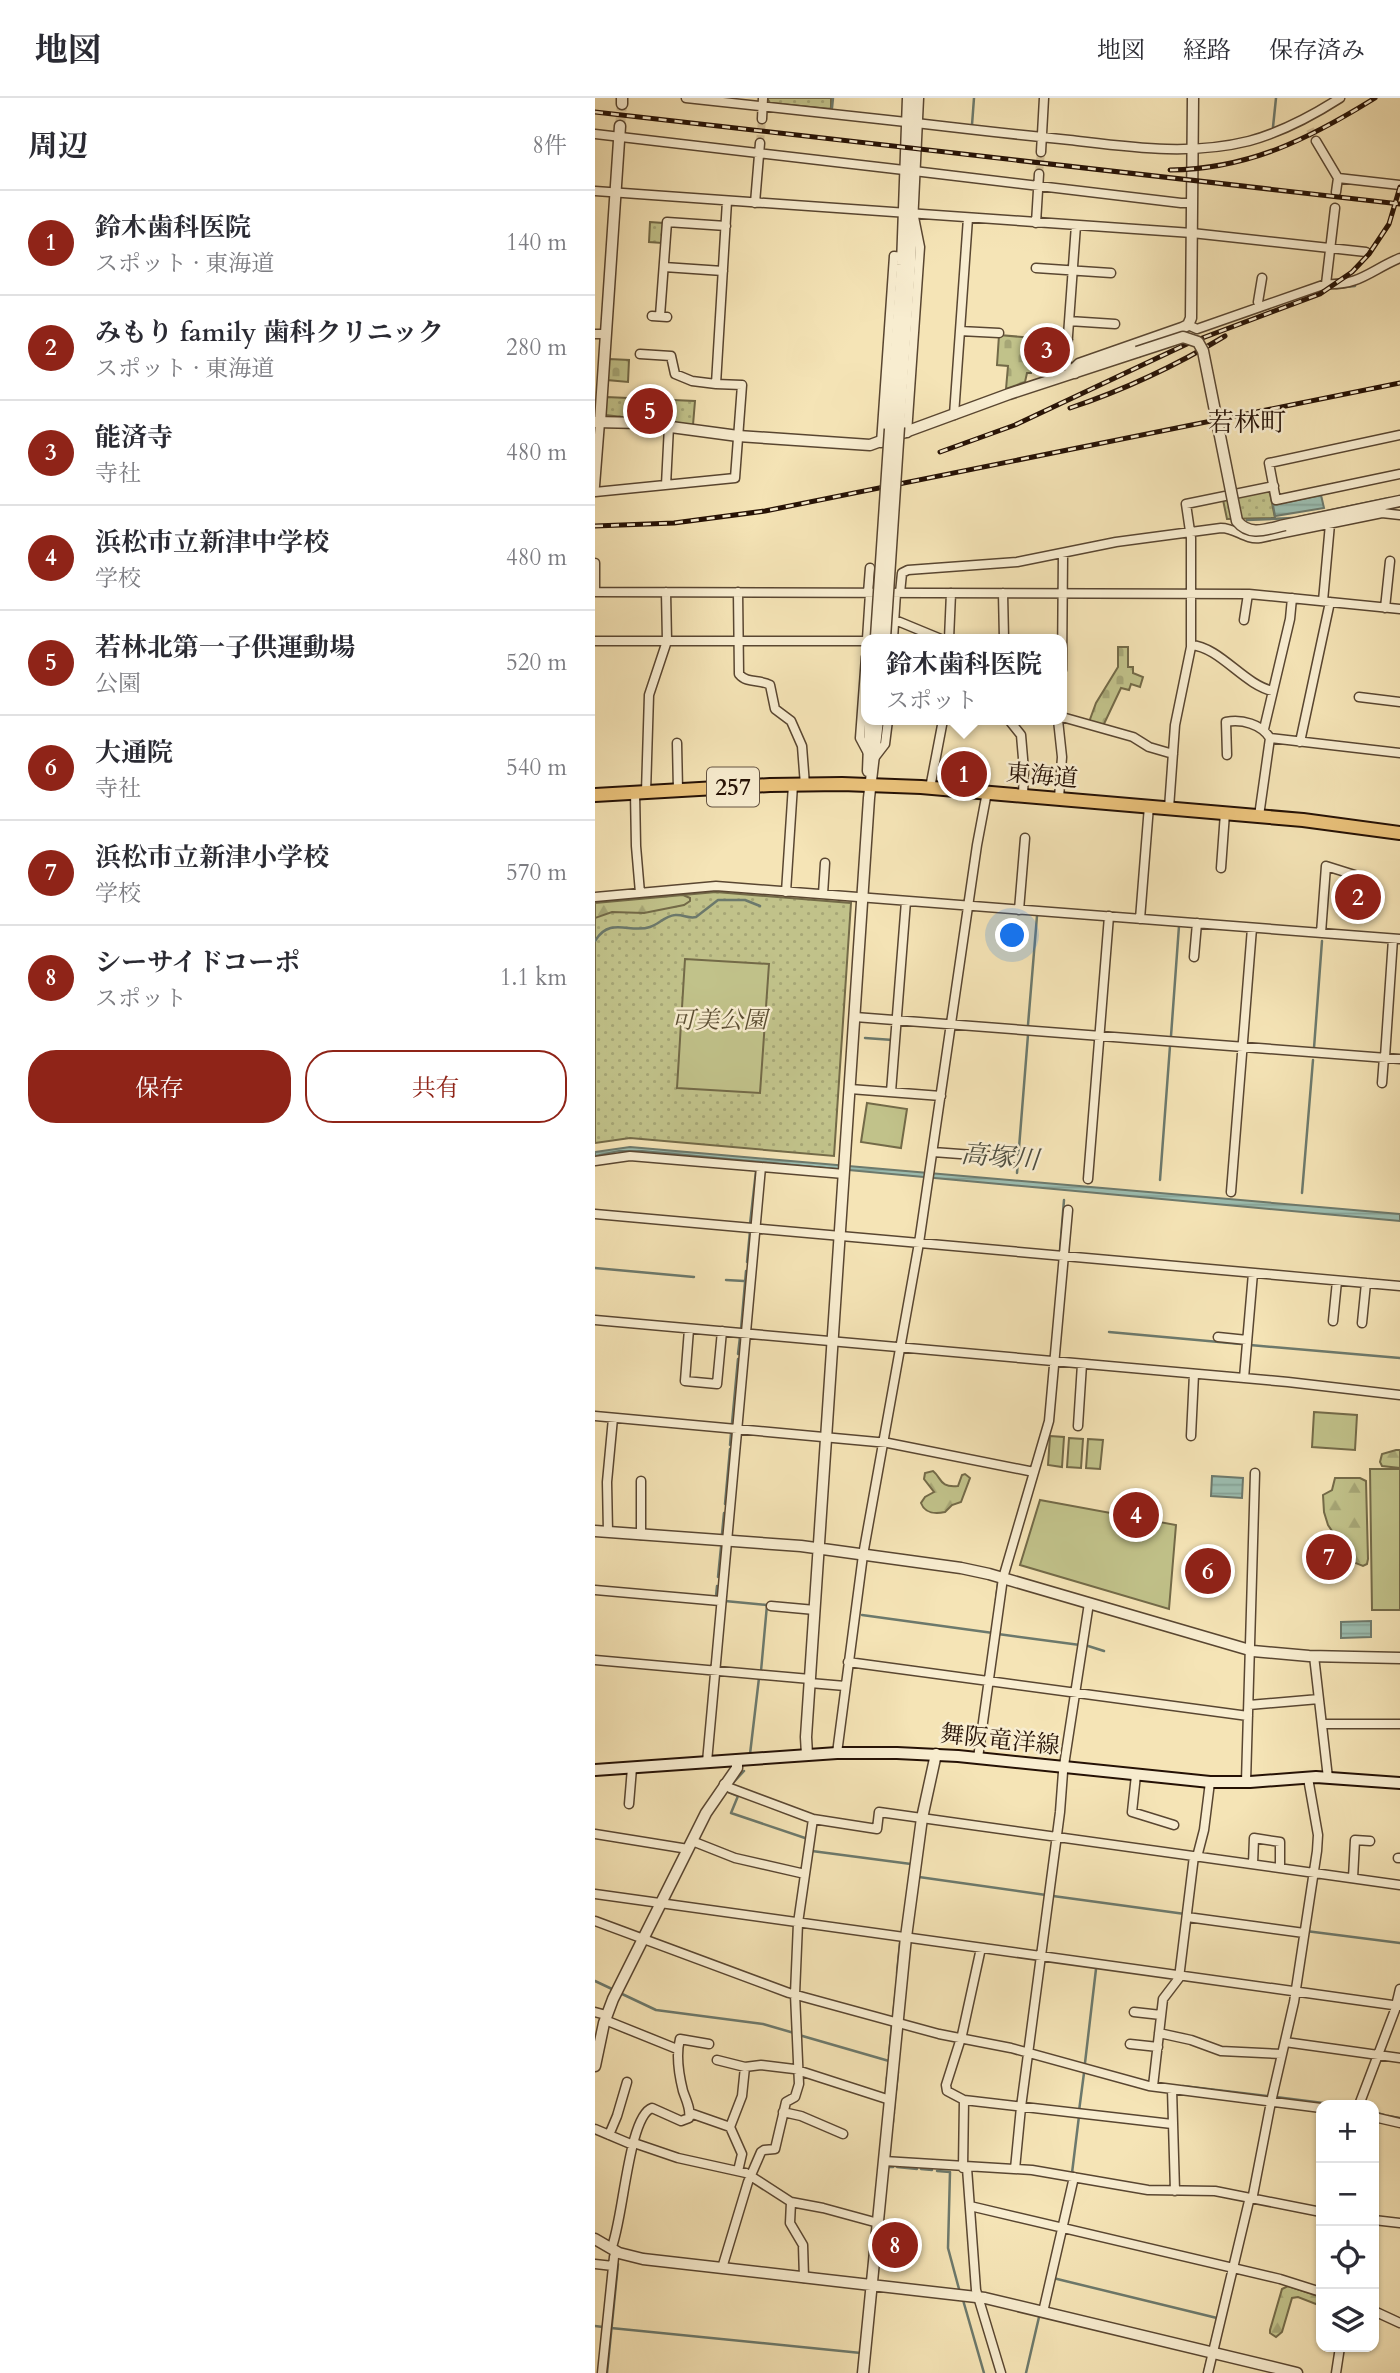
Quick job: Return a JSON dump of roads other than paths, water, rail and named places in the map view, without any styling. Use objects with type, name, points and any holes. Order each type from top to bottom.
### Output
[{"type":"highway","name":"東海道","points":[[595,795],[799,785],[870,785],[1149,806],[1342,824],[1400,833]]},
{"type":"main road","name":"舞阪竜洋線","points":[[595,1770],[837,1753],[936,1754],[1210,1782],[1328,1777],[1400,1783]]},
{"type":"street","points":[[686,98],[763,102],[1130,147],[1193,150],[1248,141],[1277,132],[1340,98]]},
{"type":"street","points":[[878,634],[908,214],[911,122],[908,98]]},
{"type":"street","points":[[911,122],[918,98]]},
{"type":"street","points":[[1041,152],[1044,98]]},
{"type":"street","points":[[1188,325],[1191,318],[1193,98]]},
{"type":"street","points":[[762,119],[763,102]]},
{"type":"street","points":[[1305,119],[1310,128]]},
{"type":"street","points":[[595,134],[620,131],[759,153],[1192,203]]},
{"type":"street","points":[[620,131],[600,334],[595,490],[735,478],[742,385],[692,381],[675,374],[671,356],[640,354]]},
{"type":"street","points":[[1316,141],[1338,178],[1336,192]]},
{"type":"street","points":[[755,203],[760,143]]},
{"type":"street","points":[[1036,223],[1039,174]]},
{"type":"street","points":[[1338,178],[1400,185]]},
{"type":"street","points":[[595,191],[1192,233],[1366,252]]},
{"type":"street","points":[[716,384],[727,201]]},
{"type":"street","points":[[1326,284],[1335,208]]},
{"type":"street","points":[[900,352],[902,257],[908,214]]},
{"type":"street","points":[[907,433],[920,247],[908,214]]},
{"type":"street","points":[[954,415],[968,218]]},
{"type":"street","points":[[660,316],[667,222],[726,226]]},
{"type":"street","points":[[1074,372],[1066,363],[1076,225]]},
{"type":"street","points":[[881,443],[894,256],[902,257]]},
{"type":"street","points":[[1074,372],[1079,364],[1188,325],[1196,329],[1326,284],[1353,283],[1400,258]]},
{"type":"street","points":[[664,267],[723,271]]},
{"type":"street","points":[[1036,268],[1111,273]]},
{"type":"street","points":[[1260,307],[1258,302],[1262,278]]},
{"type":"street","points":[[1069,321],[1115,324]]},
{"type":"street","points":[[960,331],[999,333]]},
{"type":"street","points":[[1031,336],[1068,339]]},
{"type":"street","points":[[597,422],[669,426],[738,436],[862,445],[881,443],[1009,394],[1183,337],[1198,341],[1203,351],[1237,521],[1245,528],[1255,531],[1381,509],[1400,514]]},
{"type":"street","points":[[666,485],[669,426]]},
{"type":"street","points":[[1400,435],[1269,463],[1276,500],[1400,474]]},
{"type":"street","points":[[1169,808],[1176,717],[1191,645],[1191,532],[1185,504],[1273,486]]},
{"type":"street","points":[[882,634],[895,620],[901,577],[905,571],[1017,562],[1117,542],[1226,527],[1255,539],[1330,524],[1400,501]]},
{"type":"street","points":[[1300,742],[1327,601],[1330,524]]},
{"type":"street","points":[[1063,553],[1063,634]]},
{"type":"street","points":[[1385,608],[1390,561]]},
{"type":"street","points":[[595,563],[595,590],[1248,594],[1400,609]]},
{"type":"street","points":[[870,568],[869,593],[877,634]]},
{"type":"street","points":[[640,893],[636,846],[640,792],[649,695],[667,641],[666,592]]},
{"type":"street","points":[[738,592],[738,669],[741,677],[770,685],[775,709],[793,724],[804,750],[786,892]]},
{"type":"street","points":[[949,634],[951,593]]},
{"type":"street","points":[[1003,593],[1004,634]]},
{"type":"street","points":[[1244,620],[1248,594]]},
{"type":"street","points":[[1264,729],[1293,598]]},
{"type":"street","points":[[895,620],[929,634]]},
{"type":"street","points":[[595,641],[861,639]]},
{"type":"street","points":[[1191,645],[1198,645],[1220,658],[1262,689],[1273,691]]},
{"type":"street","points":[[1359,697],[1400,702]]},
{"type":"street","points":[[1067,720],[1133,737],[1149,747],[1173,754]]},
{"type":"street","points":[[1227,755],[1226,722],[1237,720],[1264,729],[1270,738],[1259,816]]},
{"type":"street","points":[[861,724],[860,738],[871,755]]},
{"type":"street","points":[[807,1755],[806,1737],[870,785],[870,725]]},
{"type":"street","points":[[871,755],[877,725]]},
{"type":"street","points":[[871,755],[886,741],[888,725]]},
{"type":"street","points":[[930,788],[942,725]]},
{"type":"street","points":[[1013,725],[1021,735],[1023,795]]},
{"type":"street","points":[[1059,798],[1062,757],[1060,725]]},
{"type":"street","points":[[1270,738],[1400,753]]},
{"type":"street","points":[[677,743],[678,790]]},
{"type":"street","points":[[837,1753],[863,1555],[919,1243],[987,792]]},
{"type":"street","points":[[1140,919],[1149,806]]},
{"type":"street","points":[[1221,869],[1225,813]]},
{"type":"street","points":[[1019,910],[1025,838]]},
{"type":"street","points":[[823,894],[825,863]]},
{"type":"street","points":[[1321,933],[1326,866],[1361,877]]},
{"type":"street","points":[[595,897],[716,886],[1397,939],[1382,1083]]},
{"type":"street","points":[[891,1093],[906,901]]},
{"type":"street","points":[[1088,1179],[1109,916]]},
{"type":"street","points":[[1194,957],[1197,923]]},
{"type":"street","points":[[1231,1192],[1252,928]]},
{"type":"street","points":[[855,1017],[1400,1059]]},
{"type":"street","points":[[850,1090],[941,1096]]},
{"type":"street","points":[[933,1152],[1014,1158]]},
{"type":"street","points":[[595,1161],[630,1156],[761,1167],[844,1170]]},
{"type":"street","points":[[707,1762],[761,1167]]},
{"type":"street","points":[[978,1758],[1003,1578],[1049,1421],[1068,1210]]},
{"type":"street","points":[[595,1214],[1400,1286]]},
{"type":"street","points":[[1244,1378],[1253,1273]]},
{"type":"street","points":[[1333,1321],[1337,1280]]},
{"type":"street","points":[[1362,1323],[1366,1283]]},
{"type":"street","points":[[595,1320],[1244,1378],[1400,1395]]},
{"type":"street","points":[[689,1328],[685,1381],[717,1384],[722,1332]]},
{"type":"street","points":[[1218,1338],[1247,1340]]},
{"type":"street","points":[[1078,1426],[1082,1364]]},
{"type":"street","points":[[1191,1436],[1194,1374]]},
{"type":"street","points":[[595,1416],[883,1442],[1034,1472]]},
{"type":"street","points":[[608,1532],[607,1488],[613,1418]]},
{"type":"street","points":[[1247,1782],[1255,1473]]},
{"type":"street","points":[[641,1481],[641,1535]]},
{"type":"street","points":[[595,1531],[819,1549],[961,1568],[1251,1650],[1314,1656],[1400,1658]]},
{"type":"street","points":[[595,1590],[720,1601]]},
{"type":"street","points":[[1015,2169],[1064,1767],[1089,1603]]},
{"type":"street","points":[[771,1606],[815,1610]]},
{"type":"street","points":[[1314,1656],[1328,1777]]},
{"type":"street","points":[[595,1660],[714,1670],[845,1686]]},
{"type":"street","points":[[848,1662],[1248,1716]]},
{"type":"street","points":[[1249,1705],[1319,1699]]},
{"type":"street","points":[[1322,1724],[1400,1724]]},
{"type":"street","points":[[863,2373],[906,1937],[922,1818],[936,1754]]},
{"type":"street","points":[[595,2066],[605,2018],[714,1799],[737,1768],[737,1760]]},
{"type":"street","points":[[629,1804],[632,1768]]},
{"type":"street","points":[[1136,1774],[1132,1812],[1174,1825]]},
{"type":"street","points":[[1208,2373],[1251,2198],[1296,1992],[1318,1835],[1308,1778]]},
{"type":"street","points":[[1153,2086],[1163,1999],[1179,1975],[1210,1782]]},
{"type":"street","points":[[725,1784],[813,1819],[877,1829],[879,1812],[1400,1885]]},
{"type":"street","points":[[722,2269],[751,2176],[764,2150],[775,2149],[786,2102],[795,2097],[799,2072],[795,1994],[799,1923],[813,1819]]},
{"type":"street","points":[[595,1834],[690,1845],[805,1874]]},
{"type":"street","points":[[1253,1864],[1254,1838],[1280,1842],[1280,1868]]},
{"type":"street","points":[[1353,1878],[1355,1840],[1370,1841]]},
{"type":"street","points":[[595,1894],[1398,2006]]},
{"type":"street","points":[[1187,1917],[1304,1933]]},
{"type":"street","points":[[595,1921],[795,1994],[960,2039],[1028,2052],[1153,2086],[1316,2107]]},
{"type":"street","points":[[981,1948],[960,2039],[946,2085],[947,2091],[964,2100],[1172,2124]]},
{"type":"street","points":[[1361,2100],[1398,2006],[1400,1989]]},
{"type":"street","points":[[595,2012],[677,2049]]},
{"type":"street","points":[[1134,2012],[1161,2015]]},
{"type":"street","points":[[1159,2033],[1191,2040],[1221,2051],[1282,2054]]},
{"type":"street","points":[[602,2373],[614,2250],[633,2144],[644,2114],[649,2109],[681,2121],[689,2118],[677,2049],[680,2039],[709,2045]]},
{"type":"street","points":[[1285,2042],[1400,2058]]},
{"type":"street","points":[[1130,2043],[1158,2047]]},
{"type":"street","points":[[717,2060],[745,2067],[767,2065],[799,2072],[890,2100]]},
{"type":"street","points":[[738,2171],[742,2154],[730,2127],[742,2096],[745,2067]]},
{"type":"street","points":[[609,2135],[627,2081]]},
{"type":"street","points":[[1172,2089],[1175,2191]]},
{"type":"street","points":[[964,2100],[965,2168],[978,2297],[1001,2373]]},
{"type":"street","points":[[783,2112],[843,2134]]},
{"type":"street","points":[[690,2113],[730,2127]]},
{"type":"street","points":[[1379,2118],[1400,2123]]},
{"type":"street","points":[[595,2129],[678,2158],[738,2171],[751,2176],[791,2202],[878,2222]]},
{"type":"street","points":[[884,2161],[1015,2169],[1148,2190],[1215,2190],[1316,2211]]},
{"type":"street","points":[[1043,2312],[1074,2178]]},
{"type":"street","points":[[791,2202],[790,2223],[803,2245],[804,2278]]},
{"type":"street","points":[[970,2206],[1233,2267],[1316,2290]]},
{"type":"street","points":[[1379,2220],[1400,2222]]},
{"type":"street","points":[[595,2239],[614,2250],[643,2259],[978,2297],[1297,2373]]},
{"type":"street","points":[[595,2264],[613,2266]]},
{"type":"street","points":[[1379,2313],[1400,2323]]},
{"type":"street","points":[[1336,2373],[1339,2352]]},
{"type":"waterway","points":[[832,108],[833,98]]},
{"type":"waterway","points":[[972,125],[974,98]]},
{"type":"waterway","points":[[1273,127],[1276,98]]},
{"type":"waterway","points":[[1336,288],[1355,286]]},
{"type":"waterway","points":[[1299,517],[1389,498]]},
{"type":"waterway","points":[[1247,520],[1293,518]]},
{"type":"waterway","points":[[595,941],[607,929],[614,927],[643,929],[671,916],[696,917],[718,900],[745,900],[760,906]]},
{"type":"waterway","points":[[1028,1025],[1037,916]]},
{"type":"waterway","points":[[1171,1036],[1179,926]]},
{"type":"waterway","points":[[1314,1048],[1322,941]]},
{"type":"waterway","name":"高塚川","points":[[1017,1173],[1028,1035]]},
{"type":"waterway","points":[[865,1038],[893,1040]]},
{"type":"waterway","points":[[1160,1180],[1170,1046]]},
{"type":"waterway","points":[[1302,1193],[1313,1060]]},
{"type":"waterway","points":[[750,1224],[756,1171]]},
{"type":"waterway","points":[[1060,1250],[1064,1200]]},
{"type":"waterway","points":[[747,1262],[750,1231]]},
{"type":"waterway","points":[[595,1268],[694,1277]]},
{"type":"waterway","points":[[741,1329],[746,1271]]},
{"type":"waterway","points":[[726,1280],[744,1281]]},
{"type":"waterway","points":[[1109,1332],[1241,1344]]},
{"type":"waterway","points":[[738,1354],[740,1337]]},
{"type":"waterway","points":[[1250,1345],[1400,1358]]},
{"type":"waterway","points":[[732,1423],[738,1359]]},
{"type":"waterway","points":[[730,1445],[731,1433]]},
{"type":"waterway","points":[[725,1504],[730,1449]]},
{"type":"waterway","points":[[722,1534],[724,1513]]},
{"type":"waterway","points":[[718,1577],[721,1547]]},
{"type":"waterway","points":[[996,1600],[998,1583]]},
{"type":"waterway","points":[[716,1596],[717,1586]]},
{"type":"waterway","points":[[725,1601],[767,1605],[761,1671]]},
{"type":"waterway","points":[[862,1615],[993,1633]]},
{"type":"waterway","points":[[998,1634],[1080,1645]]},
{"type":"waterway","points":[[1085,1645],[1104,1651]]},
{"type":"waterway","points":[[750,1754],[759,1678]]},
{"type":"waterway","points":[[731,1785],[744,1771]]},
{"type":"waterway","points":[[726,1791],[738,1796],[731,1813],[808,1839]]},
{"type":"waterway","points":[[812,1851],[911,1864]]},
{"type":"waterway","points":[[919,1877],[1046,1895]]},
{"type":"waterway","points":[[1053,1896],[1185,1914]]},
{"type":"waterway","points":[[903,1925],[906,1904]]},
{"type":"waterway","points":[[1306,1931],[1400,1943]]},
{"type":"waterway","points":[[897,1973],[900,1943]]},
{"type":"waterway","points":[[1085,2063],[1096,1969]]},
{"type":"waterway","points":[[595,1981],[612,1989]]},
{"type":"waterway","points":[[893,2016],[897,1981]]},
{"type":"waterway","points":[[620,1993],[656,2010],[763,2024],[794,2033]]},
{"type":"waterway","points":[[889,2056],[892,2024]]},
{"type":"waterway","points":[[799,2035],[889,2061]]},
{"type":"waterway","points":[[896,2090],[898,2072]]},
{"type":"waterway","points":[[1079,2111],[1084,2073]]},
{"type":"waterway","points":[[886,2095],[887,2077]]},
{"type":"waterway","points":[[1183,2086],[1267,2096]]},
{"type":"waterway","points":[[894,2109],[895,2097]]},
{"type":"waterway","points":[[1276,2097],[1316,2102]]},
{"type":"waterway","points":[[1379,2114],[1384,2115]]},
{"type":"waterway","points":[[1072,2173],[1079,2116]]},
{"type":"waterway","points":[[1388,2116],[1400,2118]]},
{"type":"waterway","points":[[889,2158],[892,2126]]},
{"type":"waterway","points":[[897,2167],[917,2169]]},
{"type":"waterway","points":[[921,2169],[932,2170]]},
{"type":"waterway","points":[[937,2171],[950,2172],[948,2248],[959,2289]]},
{"type":"waterway","points":[[607,2373],[618,2264]]},
{"type":"waterway","points":[[1210,2348],[1229,2270]]},
{"type":"waterway","points":[[1053,2278],[1217,2318]]},
{"type":"waterway","points":[[963,2300],[984,2373]]},
{"type":"waterway","points":[[1026,2373],[1039,2317]]},
{"type":"waterway","points":[[595,2326],[603,2327]]},
{"type":"waterway","points":[[611,2328],[861,2353]]},
{"type":"waterway","points":[[1204,2373],[1208,2356]]},
{"type":"tunnel","points":[[620,126],[622,104]]},
{"type":"tunnel","points":[[760,143],[762,119]]},
{"type":"tunnel","points":[[1310,129],[1316,141]]},
{"type":"tunnel","points":[[1039,174],[1041,152]]},
{"type":"railway","points":[[1170,170],[1199,168],[1252,158],[1302,139],[1375,98]]},
{"type":"railway","points":[[595,112],[1400,204]]},
{"type":"railway","points":[[940,452],[1015,425],[1189,343],[1320,294],[1352,272],[1369,254],[1389,224],[1400,187]]},
{"type":"railway","points":[[1070,408],[1150,376],[1225,336]]},
{"type":"railway","points":[[595,526],[674,523],[765,511],[1400,383]]},
{"type":"place","name":"能済寺","points":[[1047,350]]},
{"type":"place","name":"若林北第一子供運動場","points":[[650,411]]},
{"type":"place","name":"鈴木歯科医院","points":[[964,774]]},
{"type":"place","name":"みもり family 歯科クリニック","points":[[1358,897]]},
{"type":"place","name":"浜松市立新津中学校","points":[[1136,1515]]},
{"type":"place","name":"浜松市立新津小学校","points":[[1329,1557]]},
{"type":"place","name":"大通院","points":[[1208,1571]]},
{"type":"place","name":"シーサイドコーポ","points":[[895,2245]]},
{"type":"district","name":"若林町","points":[[1247,422]]},
{"type":"park label","name":"可美公園","points":[[719,1020]]}]
